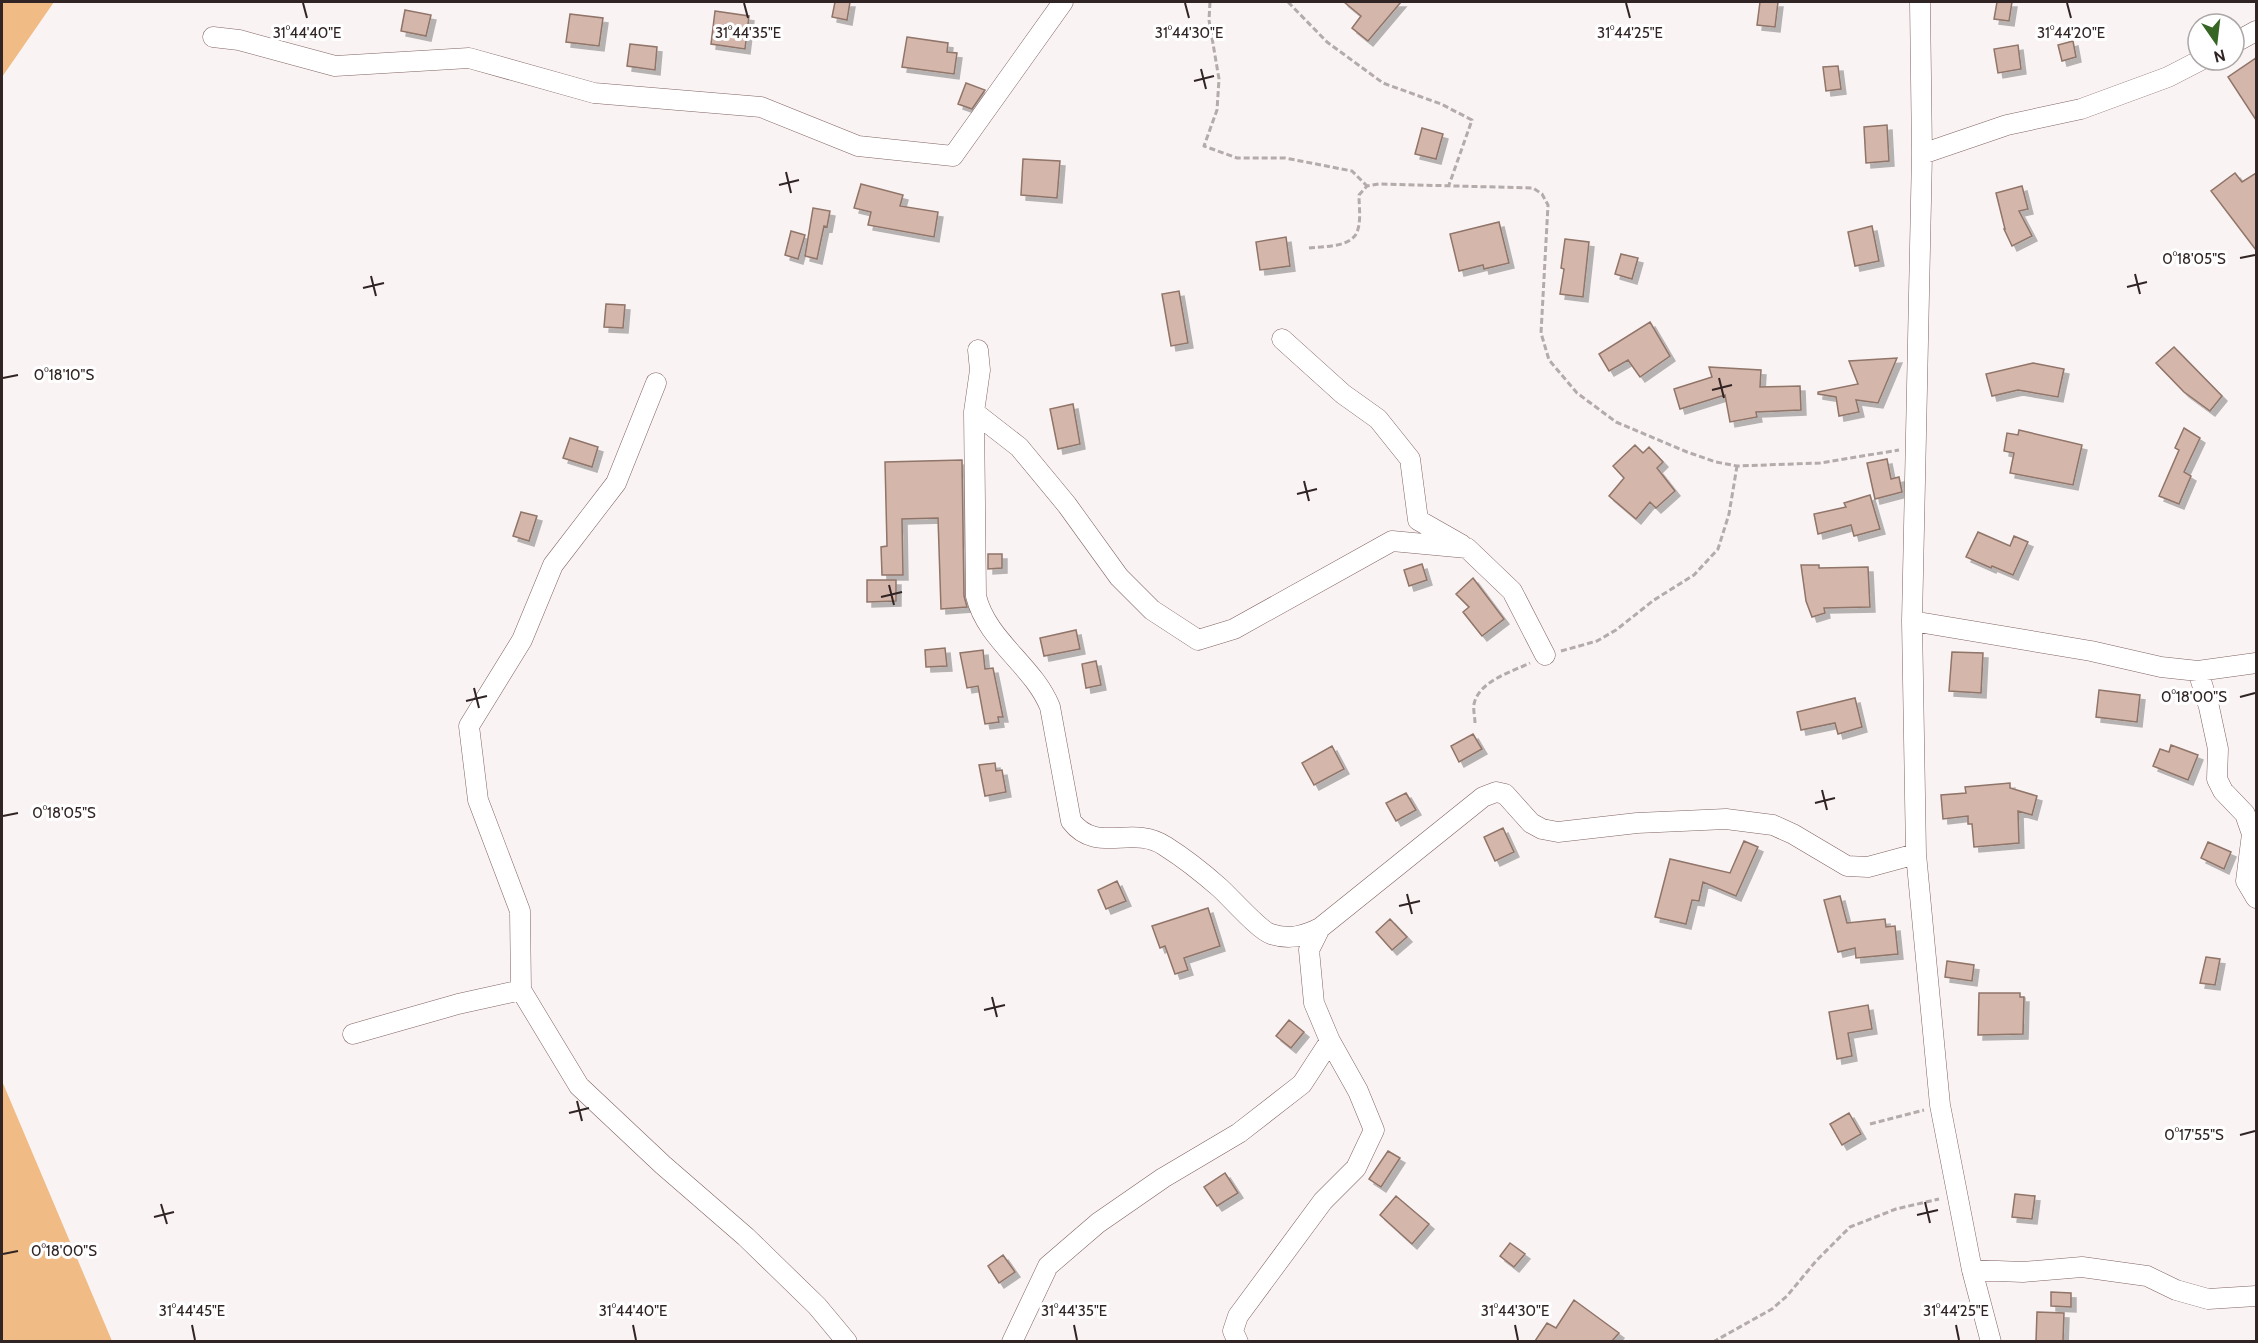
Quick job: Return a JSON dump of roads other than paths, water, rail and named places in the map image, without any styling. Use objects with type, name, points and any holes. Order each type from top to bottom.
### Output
[{"type":"street","points":[[213,37],[239,40],[335,66],[469,58],[594,93],[760,107],[858,146],[953,156],[1063,2]]},
{"type":"street","points":[[1920,2],[1923,154],[1911,621],[1916,854],[1940,1105],[1972,1270],[1991,1341]]},
{"type":"street","points":[[1923,154],[2007,125],[2081,109],[2168,77],[2186,68]]},
{"type":"street","points":[[1282,339],[1343,394],[1378,419],[1410,459],[1418,520],[1467,548],[1512,591],[1545,655]]},
{"type":"street","points":[[978,350],[980,370],[974,412],[976,596],[981,613],[989,627],[1044,692],[1050,707],[1071,821],[1079,831],[1092,838],[1146,837],[1163,844],[1219,887],[1269,934],[1288,938],[1305,935],[1320,928],[1484,797],[1496,792],[1505,794],[1531,823],[1542,829],[1558,832],[1637,823],[1726,819],[1773,825],[1793,834],[1847,866],[1868,867],[1916,854]]},
{"type":"street","points":[[656,383],[616,483],[553,565],[522,640],[468,726],[478,800],[520,911],[521,990],[579,1086],[802,1290],[847,1341]]},
{"type":"street","points":[[974,412],[1019,447],[1067,505],[1119,577],[1152,610],[1198,640],[1234,629],[1392,541],[1467,548]]},
{"type":"street","points":[[1911,621],[2091,651],[2161,667],[2198,671],[2256,663]]},
{"type":"street","points":[[2198,671],[2218,749],[2217,779],[2223,791],[2245,814],[2252,834],[2248,851],[2246,881],[2256,898]]},
{"type":"street","points":[[1238,1341],[1233,1331],[1239,1316],[1323,1201],[1356,1168],[1374,1130],[1358,1091],[1330,1041],[1314,1003],[1309,950],[1320,928]]},
{"type":"street","points":[[353,1034],[458,1004],[521,990]]},
{"type":"street","points":[[1012,1341],[1048,1266],[1098,1223],[1162,1178],[1239,1133],[1302,1084],[1330,1041]]},
{"type":"street","points":[[1972,1270],[2023,1272],[2082,1268],[2147,1276],[2176,1290],[2208,1299],[2256,1296]]}]
